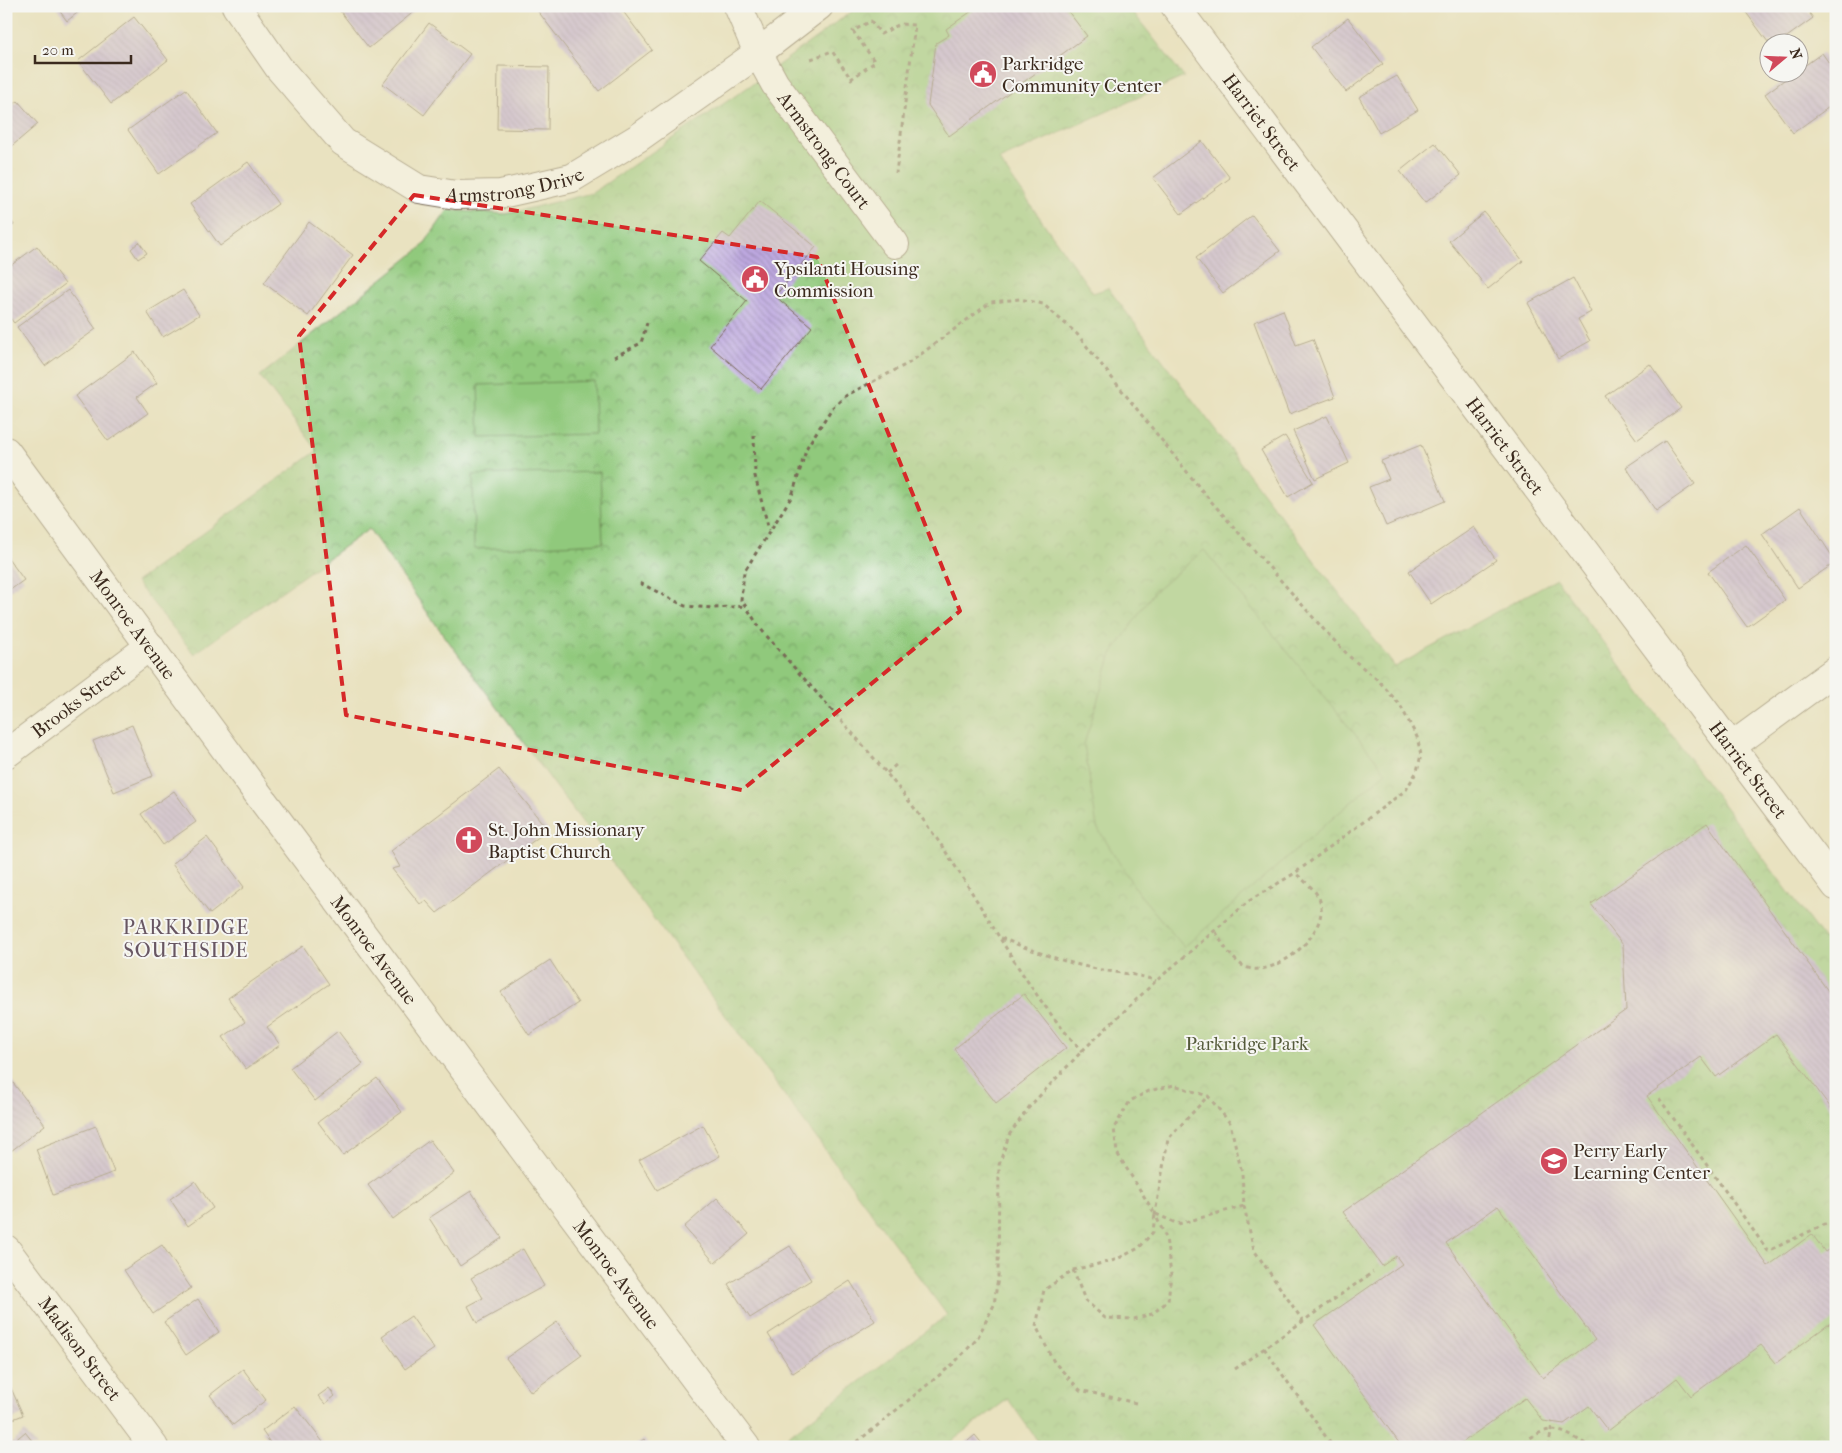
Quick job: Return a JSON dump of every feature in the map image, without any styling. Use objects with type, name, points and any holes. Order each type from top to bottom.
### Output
[{"type":"street","name":"Armstrong Drive","points":[[236,6],[279,68],[343,142],[419,189],[456,195],[501,194],[572,178],[638,138],[758,53],[819,6]]},
{"type":"street","name":"Armstrong Court","points":[[738,6],[758,53],[781,92],[895,244]]},
{"type":"street","name":"Harriet Street","points":[[1175,6],[1836,886]]},
{"type":"street","name":"Monroe Avenue","points":[[6,451],[746,1447]]},
{"type":"street","name":"Brooks Street","points":[[6,754],[150,646]]},
{"type":"street","points":[[1732,746],[1836,670]]},
{"type":"street","name":"Madison Street","points":[[6,1249],[154,1447]]},
{"type":"path","points":[[811,59],[832,51],[851,79],[875,62],[853,32],[871,21],[882,34],[900,24],[915,25],[896,173]]},
{"type":"path","points":[[851,1447],[953,1364],[977,1339],[994,1305],[998,1277],[999,1165],[1009,1135],[1030,1106],[1082,1051],[1156,981],[1216,932],[1250,901],[1295,873],[1406,790],[1417,771],[1421,755],[1417,737],[1400,705],[1390,693],[1326,632],[1203,492],[1077,334],[1043,304],[1020,299],[991,302],[909,363],[847,395],[832,408],[807,447],[792,496],[744,572],[741,600],[762,632],[887,773],[937,840],[1057,1024],[1082,1051]]},
{"type":"path","points":[[614,357],[642,343],[647,323]]},
{"type":"path","points":[[754,435],[756,476],[769,531]]},
{"type":"path","points":[[640,583],[685,606],[713,608],[746,606]]},
{"type":"path","points":[[887,773],[898,763]]},
{"type":"path","points":[[1216,932],[1225,948],[1244,966],[1258,970],[1275,966],[1312,937],[1322,919],[1319,898],[1295,873]]},
{"type":"path","points":[[1001,938],[1050,957],[1094,968],[1147,977],[1156,981]]},
{"type":"path","points":[[1073,1270],[1085,1300],[1105,1318],[1134,1319],[1152,1314],[1168,1301],[1172,1274],[1166,1238],[1155,1214],[1117,1153],[1114,1128],[1130,1101],[1149,1091],[1174,1085],[1208,1096],[1230,1124],[1242,1173],[1244,1206],[1254,1250],[1303,1321]]},
{"type":"path","points":[[1136,1403],[1080,1390],[1054,1362],[1036,1326],[1044,1290],[1073,1270],[1115,1260],[1139,1248],[1153,1232],[1168,1139],[1208,1096]]},
{"type":"path","points":[[1658,1098],[1768,1251],[1836,1218]]},
{"type":"path","points":[[1155,1214],[1178,1224],[1244,1206]]},
{"type":"path","points":[[1235,1369],[1373,1272]]},
{"type":"path","points":[[1264,1348],[1333,1447]]},
{"type":"path","points":[[1550,1447],[1552,1422]]},
{"type":"path","points":[[1517,1447],[1538,1431],[1563,1431],[1591,1447]]},
{"type":"highlighted area","points":[[414,195],[817,257],[960,611],[742,790],[346,715],[299,336]]},
{"type":"green space","name":"Parkridge Park","points":[[859,6],[1128,6],[1184,77],[999,160],[1093,293],[1108,288],[1395,667],[1556,579],[1836,956],[1836,1447],[1042,1447],[1008,1399],[944,1447],[787,1447],[783,1440],[947,1315],[432,619],[369,529],[194,654],[136,582],[317,451],[260,376],[422,247],[448,210],[506,214],[592,193],[751,85]]},
{"type":"green space","points":[[594,381],[595,434],[480,437],[478,385]]},
{"type":"green space","points":[[600,472],[603,543],[474,549],[473,475]]},
{"type":"green space","points":[[1204,550],[1386,772],[1184,947],[1137,891],[1097,827],[1084,744],[1112,654],[1153,593]]},
{"type":"building","points":[[56,6],[86,6],[67,21]]},
{"type":"building","points":[[336,6],[421,6],[369,48]]},
{"type":"building","points":[[534,6],[619,6],[652,50],[599,91]]},
{"type":"building","name":"Parkridge Community Center","points":[[979,6],[1064,6],[1087,36],[949,136],[928,105],[936,43],[949,35],[946,29]]},
{"type":"building","points":[[1752,6],[1804,6],[1813,18],[1794,32],[1761,32],[1745,11]]},
{"type":"building","points":[[134,17],[168,60],[111,104],[78,61]]},
{"type":"building","points":[[1348,18],[1383,64],[1346,92],[1311,47]]},
{"type":"building","points":[[429,23],[470,54],[424,115],[383,84]]},
{"type":"building","points":[[1822,53],[1836,73],[1836,102],[1793,133],[1765,94],[1781,82],[1810,82],[1810,62]]},
{"type":"building","points":[[498,66],[549,67],[548,130],[497,129]]},
{"type":"building","points":[[1397,76],[1418,110],[1379,133],[1359,97]]},
{"type":"building","points":[[186,89],[217,133],[159,174],[128,130]]},
{"type":"building","points":[[18,101],[38,124],[6,151],[6,110]]},
{"type":"building","points":[[1202,141],[1230,178],[1181,214],[1153,178]]},
{"type":"building","points":[[1435,143],[1461,175],[1425,203],[1400,171]]},
{"type":"building","points":[[248,162],[278,204],[220,246],[190,204]]},
{"type":"building","name":"Ypsilanti Housing Commission","points":[[760,201],[816,247],[775,296],[812,327],[761,389],[710,346],[747,301],[699,261],[723,233],[730,238]]},
{"type":"building","points":[[1484,212],[1523,261],[1488,289],[1449,241]]},
{"type":"building","points":[[6,213],[14,225],[6,230]]},
{"type":"building","points":[[1252,215],[1280,251],[1223,293],[1196,258]]},
{"type":"building","points":[[309,222],[353,255],[308,316],[264,283]]},
{"type":"building","points":[[139,242],[147,253],[138,259],[131,249]]},
{"type":"building","points":[[37,246],[65,284],[14,323],[6,313],[6,269]]},
{"type":"building","points":[[1573,278],[1591,312],[1578,319],[1590,341],[1558,359],[1528,303]]},
{"type":"building","points":[[68,290],[96,329],[45,366],[17,327]]},
{"type":"building","points":[[183,290],[199,315],[163,337],[147,312]]},
{"type":"building","points":[[1283,310],[1296,345],[1313,339],[1335,397],[1289,414],[1254,322]]},
{"type":"building","points":[[135,352],[157,383],[137,397],[148,413],[108,441],[75,396]]},
{"type":"building","points":[[1650,364],[1681,408],[1637,440],[1605,396]]},
{"type":"building","points":[[1327,416],[1349,463],[1315,479],[1293,431]]},
{"type":"building","points":[[1285,436],[1313,482],[1288,497],[1261,450]]},
{"type":"building","points":[[1665,441],[1695,484],[1656,511],[1626,467]]},
{"type":"building","points":[[1421,445],[1445,501],[1386,526],[1369,487],[1389,479],[1381,461]]},
{"type":"building","points":[[1800,507],[1836,562],[1798,588],[1762,534]]},
{"type":"building","points":[[1474,527],[1496,560],[1431,604],[1409,571]]},
{"type":"building","points":[[1746,545],[1785,600],[1747,627],[1708,572]]},
{"type":"building","points":[[6,555],[24,580],[6,593]]},
{"type":"building","points":[[132,725],[153,776],[114,792],[93,741]]},
{"type":"building","name":"St. John Missionary Baptist Church","points":[[499,769],[548,830],[437,913],[426,901],[420,904],[392,869],[400,867],[391,851]]},
{"type":"building","points":[[174,791],[196,822],[163,845],[141,814]]},
{"type":"building","name":"Perry Early Learning Center","points":[[1707,823],[1836,1002],[1836,1115],[1776,1034],[1716,1077],[1701,1057],[1647,1096],[1768,1266],[1812,1234],[1825,1252],[1836,1245],[1836,1319],[1776,1363],[1761,1345],[1691,1396],[1677,1378],[1608,1431],[1589,1406],[1564,1424],[1543,1421],[1525,1398],[1456,1447],[1402,1447],[1314,1325],[1402,1264],[1396,1256],[1382,1266],[1343,1212],[1626,1010],[1623,945],[1591,904]],"holes":[[[1498,1206],[1595,1340],[1543,1378],[1446,1243]]]},
{"type":"building","points":[[207,837],[244,887],[210,914],[172,864]]},
{"type":"building","points":[[303,946],[329,984],[267,1027],[280,1045],[246,1069],[223,1037],[245,1022],[228,998]]},
{"type":"building","points":[[550,960],[578,1003],[529,1035],[501,992]]},
{"type":"building","points":[[1024,994],[1066,1048],[996,1103],[954,1049]]},
{"type":"building","points":[[338,1031],[363,1064],[315,1101],[290,1068]]},
{"type":"building","points":[[377,1078],[402,1112],[343,1155],[318,1122]]},
{"type":"building","points":[[11,1080],[45,1125],[11,1151],[6,1144],[6,1084]]},
{"type":"building","points":[[703,1125],[720,1156],[657,1190],[639,1160]]},
{"type":"building","points":[[96,1126],[114,1172],[53,1195],[36,1149]]},
{"type":"building","points":[[430,1140],[454,1173],[393,1219],[368,1185]]},
{"type":"building","points":[[195,1181],[213,1208],[188,1226],[170,1199]]},
{"type":"building","points":[[471,1191],[502,1238],[460,1266],[429,1218]]},
{"type":"building","points":[[717,1198],[749,1234],[715,1263],[684,1227]]},
{"type":"building","points":[[162,1245],[191,1288],[153,1314],[124,1270]]},
{"type":"building","points":[[790,1246],[811,1280],[750,1318],[728,1284]]},
{"type":"building","points":[[523,1249],[544,1286],[477,1323],[468,1306],[483,1298],[471,1278]]},
{"type":"building","points":[[850,1281],[875,1321],[793,1373],[768,1334]]},
{"type":"building","points":[[198,1299],[219,1332],[186,1355],[164,1322]]},
{"type":"building","points":[[411,1316],[434,1349],[405,1369],[382,1336]]},
{"type":"building","points":[[557,1322],[582,1355],[531,1392],[506,1358]]},
{"type":"building","points":[[243,1369],[266,1400],[233,1425],[210,1395]]},
{"type":"building","points":[[6,1377],[23,1415],[6,1422]]},
{"type":"building","points":[[329,1388],[335,1396],[325,1404],[318,1396]]},
{"type":"building","points":[[295,1406],[323,1442],[316,1447],[268,1447],[271,1444],[262,1431]]},
{"type":"building","points":[[25,1432],[37,1447],[7,1447]]},
{"type":"building","points":[[975,1435],[985,1447],[961,1447]]},
{"type":"building","points":[[644,1439],[650,1447],[633,1447]]},
{"type":"place","name":"Parkridge Community Center","points":[[983,74]]},
{"type":"place","name":"Ypsilanti Housing Commission","points":[[755,279]]},
{"type":"place","name":"St. John Missionary Baptist Church","points":[[469,840]]},
{"type":"place","name":"Perry Early Learning Center","points":[[1554,1161]]},
{"type":"district","name":"PARKRIDGE SOUTHSIDE","points":[[186,938]]}]
